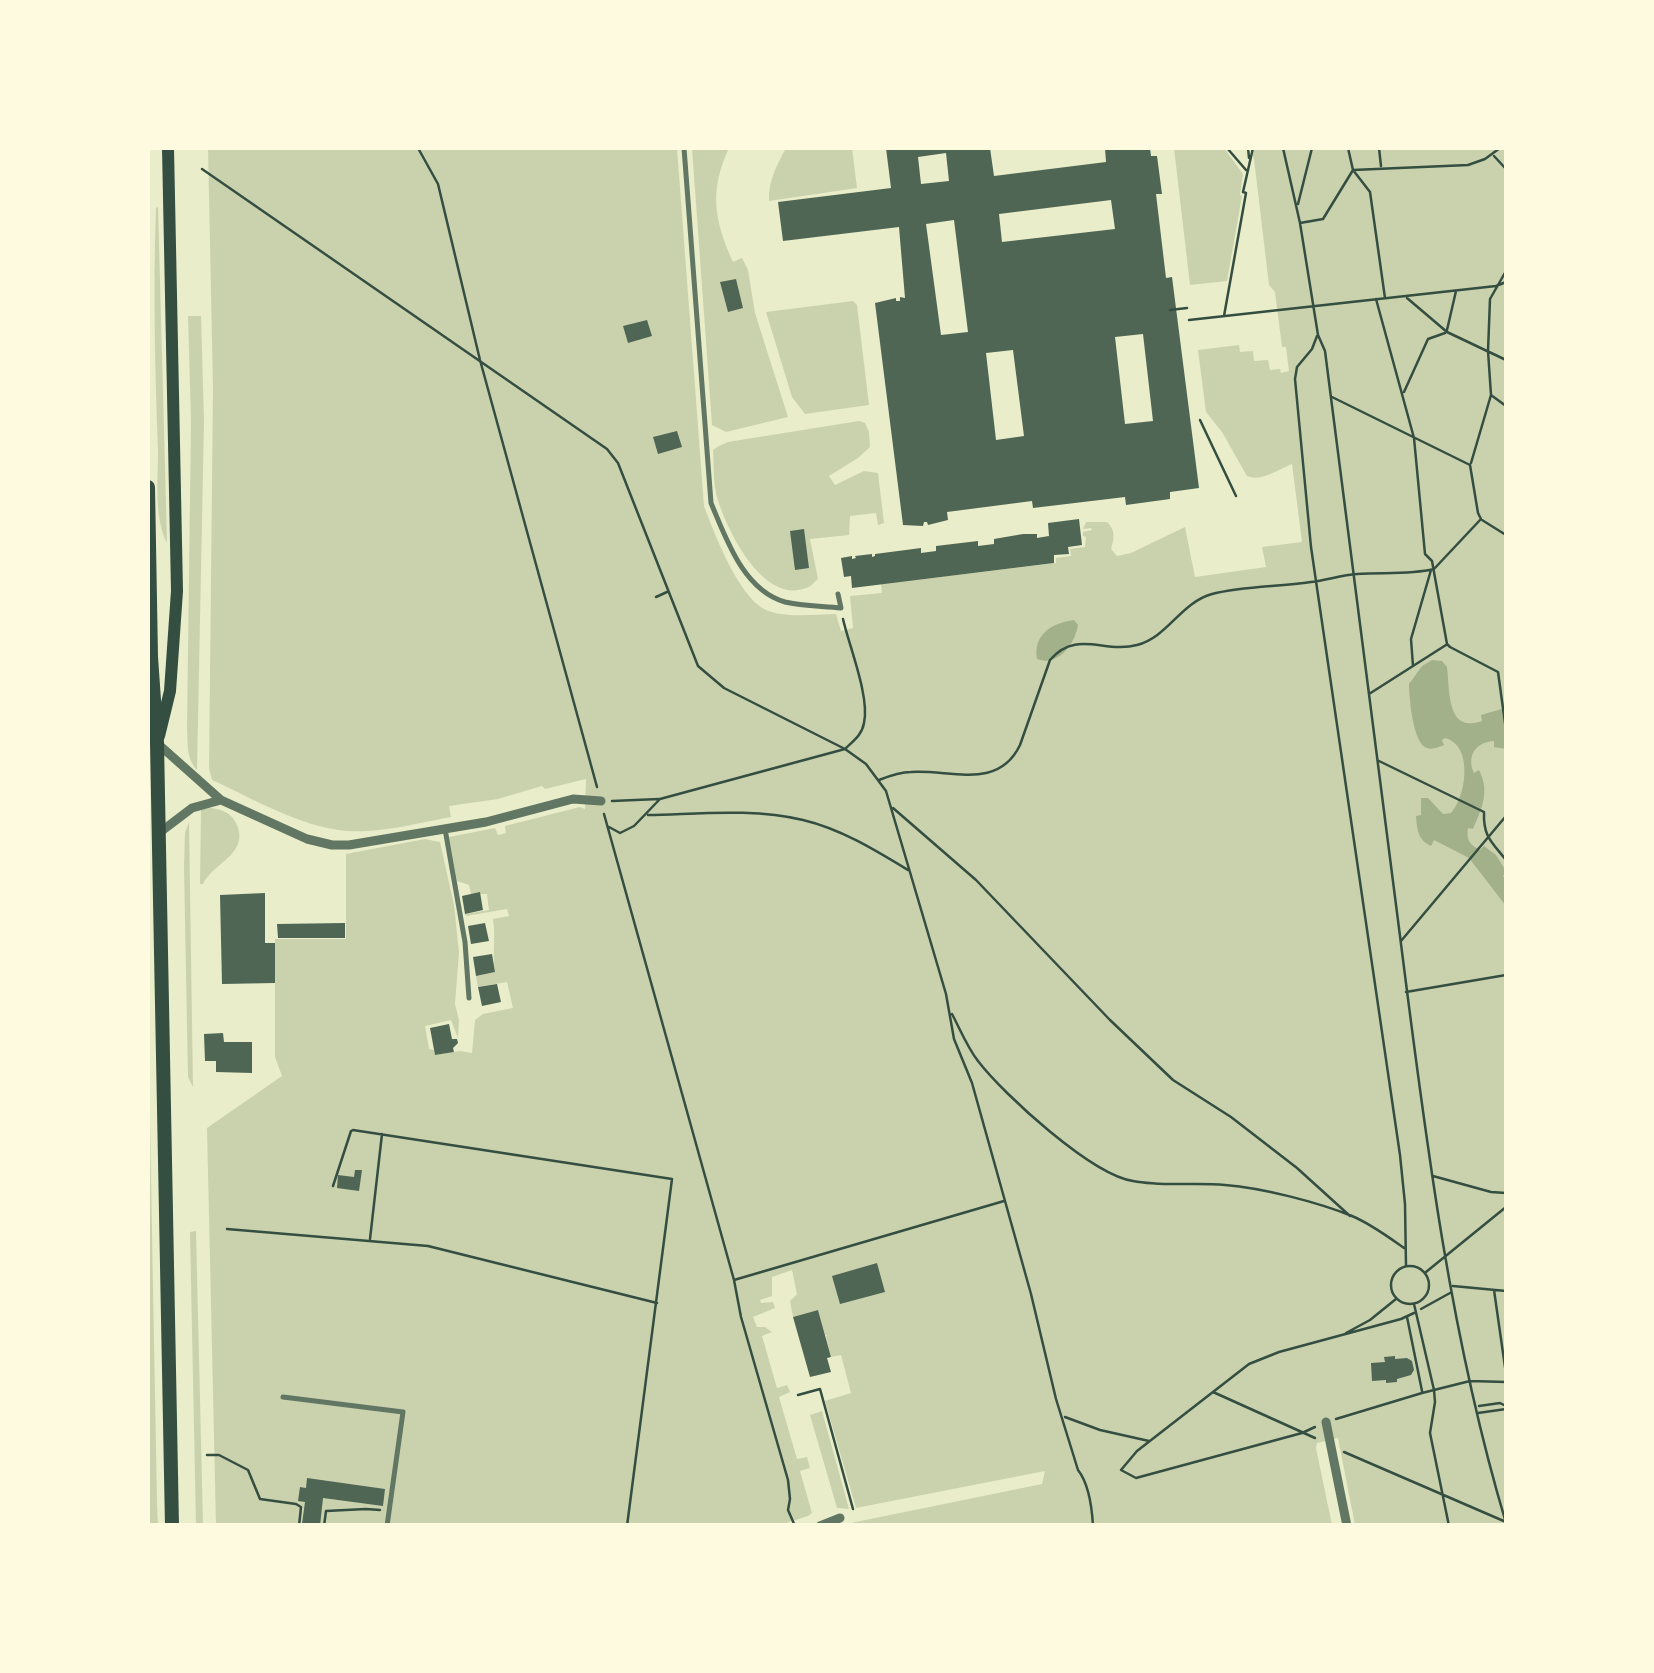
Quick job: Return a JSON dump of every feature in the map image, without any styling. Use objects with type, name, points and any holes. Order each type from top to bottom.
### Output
[{"type":"main road","points":[[157,743],[170,692],[178,592],[168,148]]},
{"type":"main road","points":[[148,486],[150,657],[157,743],[172,1526]]},
{"type":"street","points":[[157,743],[222,800],[307,839],[332,845],[486,822],[572,800],[601,802]]},
{"type":"street","points":[[158,833],[192,808],[222,800]]},
{"type":"street","points":[[1326,1422],[1347,1526]]},
{"type":"street","points":[[820,1526],[840,1518]]},
{"type":"lane","points":[[684,148],[712,503],[732,551],[752,581],[769,594],[784,602],[840,608],[838,594]]},
{"type":"lane","points":[[445,829],[465,942],[469,998]]},
{"type":"lane","points":[[283,1397],[403,1412],[388,1526]]},
{"type":"path","points":[[418,148],[438,184],[480,360],[788,1480],[788,1510],[795,1526]]},
{"type":"path","points":[[1227,148],[1247,172]]},
{"type":"path","points":[[1224,316],[1250,148]]},
{"type":"path","points":[[1284,148],[1318,335],[1325,350],[1431,1176],[1470,1382],[1506,1523]]},
{"type":"path","points":[[1297,207],[1312,148]]},
{"type":"path","points":[[1342,148],[1349,158]]},
{"type":"path","points":[[1348,148],[1353,170],[1370,192],[1386,298]]},
{"type":"path","points":[[1379,148],[1381,168]]},
{"type":"path","points":[[1353,170],[1468,165],[1500,148]]},
{"type":"path","points":[[1493,155],[1506,169]]},
{"type":"path","points":[[202,169],[607,449],[618,463],[698,666],[724,688],[845,748],[880,780],[949,1008],[952,1032],[972,1083],[1062,1416],[1083,1477],[1093,1526]]},
{"type":"path","points":[[1300,223],[1323,218],[1353,170]]},
{"type":"path","points":[[1506,272],[1490,299],[1491,395],[1470,465],[1481,519],[1506,535]]},
{"type":"path","points":[[1189,320],[1506,282]]},
{"type":"path","points":[[1446,332],[1456,291]]},
{"type":"path","points":[[1406,296],[1446,332],[1506,360]]},
{"type":"path","points":[[1376,299],[1414,438],[1424,554],[1432,560],[1448,644],[1498,672]]},
{"type":"path","points":[[1170,310],[1187,308]]},
{"type":"path","points":[[1402,395],[1428,338],[1446,332]]},
{"type":"path","points":[[1318,335],[1297,367],[1295,379],[1315,582],[1400,1154],[1406,1266]]},
{"type":"path","points":[[1491,395],[1506,406]]},
{"type":"path","points":[[1331,397],[1470,465]]},
{"type":"path","points":[[1200,420],[1236,496]]},
{"type":"path","points":[[1413,666],[1411,639],[1432,569],[1481,519]]},
{"type":"path","points":[[880,780],[910,772],[972,776],[992,772],[1016,754],[1046,668],[1058,652],[1075,644],[1122,648],[1138,645],[1159,634],[1198,599],[1222,592],[1353,574],[1432,569]]},
{"type":"path","points":[[656,597],[669,592]]},
{"type":"path","points":[[601,802],[660,799],[845,748],[859,736],[865,721],[846,630]]},
{"type":"path","points":[[1368,694],[1448,644]]},
{"type":"path","points":[[1498,672],[1506,664]]},
{"type":"path","points":[[1498,672],[1506,730]]},
{"type":"path","points":[[1377,760],[1484,812],[1488,838],[1506,860]]},
{"type":"path","points":[[608,826],[620,833],[634,826],[660,799]]},
{"type":"path","points":[[890,805],[976,880],[1173,1080],[1297,1168],[1350,1216]]},
{"type":"path","points":[[645,815],[750,814],[804,820],[864,843],[909,871]]},
{"type":"path","points":[[1400,941],[1506,816]]},
{"type":"path","points":[[1406,992],[1506,976]]},
{"type":"path","points":[[949,1008],[975,1058],[1002,1089],[1058,1137],[1108,1172],[1130,1181],[1256,1189],[1350,1216],[1377,1228],[1406,1249]]},
{"type":"path","points":[[333,1186],[351,1131],[672,1180],[628,1526]]},
{"type":"path","points":[[370,1241],[382,1134]]},
{"type":"path","points":[[1431,1176],[1506,1193]]},
{"type":"path","points":[[734,1280],[1005,1201]]},
{"type":"path","points":[[1425,1274],[1506,1207]]},
{"type":"path","points":[[227,1229],[428,1246],[657,1303]]},
{"type":"path","points":[[1406,1266],[1417,1267],[1425,1274],[1429,1286],[1428,1292],[1414,1304],[1396,1298],[1391,1288],[1392,1276],[1406,1266]]},
{"type":"path","points":[[1450,1285],[1506,1291]]},
{"type":"path","points":[[1494,1290],[1506,1374]]},
{"type":"path","points":[[1421,1309],[1452,1292]]},
{"type":"path","points":[[1340,1336],[1370,1320],[1396,1298]]},
{"type":"path","points":[[1414,1304],[1434,1390],[1430,1433],[1449,1526]]},
{"type":"path","points":[[1414,1313],[1249,1364],[1137,1451],[1121,1470],[1136,1478],[1302,1433],[1422,1393],[1470,1382],[1506,1382]]},
{"type":"path","points":[[1407,1316],[1422,1393]]},
{"type":"path","points":[[798,1395],[820,1389],[852,1509]]},
{"type":"path","points":[[1211,1391],[1506,1523]]},
{"type":"path","points":[[1476,1407],[1497,1403],[1506,1407]]},
{"type":"path","points":[[1477,1413],[1506,1407]]},
{"type":"path","points":[[1062,1416],[1100,1430],[1150,1441]]},
{"type":"path","points":[[207,1455],[218,1455],[248,1470],[260,1499],[301,1507],[299,1526]]},
{"type":"path","points":[[324,1526],[324,1511],[366,1508],[390,1512]]},
{"type":"shaded area","points":[[208,148],[677,148],[704,506],[728,562],[754,602],[781,614],[836,614],[841,631],[853,628],[850,596],[882,593],[881,584],[1056,563],[1056,558],[1071,556],[1070,549],[1085,547],[1083,532],[1092,530],[1083,529],[1086,522],[1107,522],[1114,535],[1111,549],[1117,556],[1185,527],[1195,577],[1266,567],[1262,547],[1302,542],[1292,464],[1263,476],[1247,476],[1206,412],[1198,350],[1239,345],[1240,352],[1253,351],[1254,361],[1268,360],[1270,370],[1289,371],[1275,292],[1269,285],[1250,148],[1506,148],[1506,1525],[1355,1525],[1338,1438],[1317,1443],[1316,1448],[1332,1525],[841,1525],[1042,1484],[1045,1471],[856,1508],[825,1401],[851,1393],[841,1355],[831,1357],[818,1310],[793,1317],[790,1301],[797,1294],[792,1270],[772,1277],[772,1296],[760,1300],[773,1302],[775,1308],[753,1317],[757,1327],[772,1332],[762,1336],[777,1388],[787,1385],[790,1392],[779,1397],[797,1459],[807,1457],[810,1468],[800,1471],[812,1513],[808,1516],[777,1526],[216,1525],[207,1128],[282,1076],[275,1057],[275,939],[346,939],[346,854],[425,839],[440,842],[454,905],[459,953],[455,1004],[458,1038],[451,1020],[425,1026],[429,1049],[435,1055],[472,1053],[475,1020],[483,1014],[513,1008],[507,982],[478,987],[476,976],[495,972],[493,919],[509,916],[507,909],[466,916],[489,910],[487,894],[471,894],[469,885],[457,881],[449,837],[495,828],[498,835],[506,833],[505,826],[585,809],[586,779],[449,806],[451,817],[366,831],[306,822],[212,780],[209,768],[213,389]]},
{"type":"shaded area","points":[[692,148],[729,148],[716,192],[718,219],[733,262],[742,258],[748,270],[755,313],[788,417],[726,432],[712,425]]},
{"type":"shaded area","points":[[786,148],[852,148],[857,188],[769,201],[776,167]]},
{"type":"shaded area","points":[[1174,148],[1224,148],[1243,174],[1227,281],[1190,285]]},
{"type":"shaded area","points":[[158,207],[167,543],[158,498]]},
{"type":"shaded area","points":[[853,301],[857,305],[869,405],[805,414],[792,397],[766,312]]},
{"type":"shaded area","points":[[188,316],[201,316],[204,421],[197,770],[189,756],[187,729],[191,421]]},
{"type":"shaded area","points":[[865,423],[869,432],[870,447],[829,476],[835,485],[864,471],[878,473],[884,523],[878,525],[876,513],[850,516],[849,535],[810,539],[818,579],[806,588],[790,590],[775,585],[749,561],[729,527],[716,492],[713,450],[728,442]]},
{"type":"shaded area","points":[[1074,620],[1078,625],[1076,632],[1064,652],[1052,660],[1037,659],[1038,643],[1045,632]]},
{"type":"shaded area","points":[[1432,660],[1442,661],[1447,667],[1452,708],[1462,721],[1482,721],[1481,715],[1505,708],[1506,749],[1494,747],[1494,741],[1488,742],[1472,756],[1472,767],[1474,773],[1479,770],[1484,793],[1473,829],[1468,828],[1468,839],[1480,850],[1484,846],[1496,855],[1506,871],[1506,906],[1469,858],[1434,840],[1431,846],[1423,841],[1418,830],[1416,816],[1421,815],[1421,798],[1428,798],[1443,814],[1451,813],[1464,783],[1463,760],[1454,742],[1445,738],[1444,745],[1427,748],[1415,729],[1409,684],[1422,666]]},
{"type":"shaded area","points":[[211,808],[230,815],[237,825],[238,844],[200,884],[201,809]]},
{"type":"shaded area","points":[[189,822],[193,1087],[188,1077],[184,868]]},
{"type":"shaded area","points":[[148,1016],[157,1503],[158,1526],[148,1525]]},
{"type":"shaded area","points":[[196,1231],[202,1526],[196,1525],[190,1232]]},
{"type":"shaded area","points":[[822,1411],[849,1509],[837,1508],[810,1415]]},
{"type":"building","points":[[886,148],[990,148],[994,176],[1106,162],[1105,148],[1150,148],[1151,156],[1157,156],[1162,194],[1156,194],[1166,278],[1172,277],[1199,488],[1170,492],[1170,499],[1126,505],[1125,497],[1033,508],[1032,501],[947,512],[948,520],[928,525],[924,522],[923,526],[903,525],[875,303],[905,298],[899,227],[783,241],[778,202],[891,188]],"holes":[[[946,153],[949,181],[921,184],[918,157]],[[1111,200],[1115,229],[1002,242],[999,214]],[[954,220],[968,332],[941,335],[926,224]],[[1143,334],[1153,421],[1125,424],[1115,337]],[[1013,350],[1024,436],[996,440],[986,353]]]},
{"type":"building","points":[[736,279],[743,308],[728,312],[720,282]]},
{"type":"building","points":[[647,320],[652,336],[628,343],[623,326]]},
{"type":"building","points":[[677,431],[682,447],[658,454],[653,437]]},
{"type":"building","points":[[1079,519],[1082,545],[1068,547],[1069,554],[1054,555],[1054,563],[852,588],[851,576],[844,577],[841,558],[921,548],[921,553],[936,551],[936,546],[978,541],[978,546],[994,544],[994,539],[1023,534],[1037,534],[1037,538],[1049,536],[1048,523]]},
{"type":"building","points":[[804,529],[809,568],[795,570],[790,531]]},
{"type":"building","points":[[480,892],[483,910],[465,914],[462,896]]},
{"type":"building","points":[[265,893],[265,943],[275,943],[275,983],[222,984],[220,895]]},
{"type":"building","points":[[345,923],[345,938],[278,938],[277,924]]},
{"type":"building","points":[[485,923],[489,941],[471,944],[468,926]]},
{"type":"building","points":[[492,954],[495,972],[476,976],[473,957]]},
{"type":"building","points":[[497,984],[501,1002],[482,1006],[478,987]]},
{"type":"building","points":[[449,1024],[452,1039],[458,1043],[454,1052],[435,1055],[430,1028]]},
{"type":"building","points":[[223,1033],[224,1042],[252,1042],[252,1073],[216,1072],[216,1061],[205,1061],[204,1034]]},
{"type":"building","points":[[355,1170],[362,1170],[359,1191],[337,1188],[338,1175],[354,1177]]},
{"type":"building","points":[[877,1263],[885,1292],[840,1304],[832,1276]]},
{"type":"building","points":[[818,1310],[831,1357],[827,1358],[831,1372],[810,1377],[793,1317]]},
{"type":"building","points":[[1395,1356],[1412,1361],[1411,1375],[1397,1382],[1372,1381],[1371,1363]]},
{"type":"building","points":[[307,1478],[385,1489],[383,1506],[323,1498],[320,1526],[302,1524],[305,1502],[298,1501],[300,1487],[306,1488]]}]
